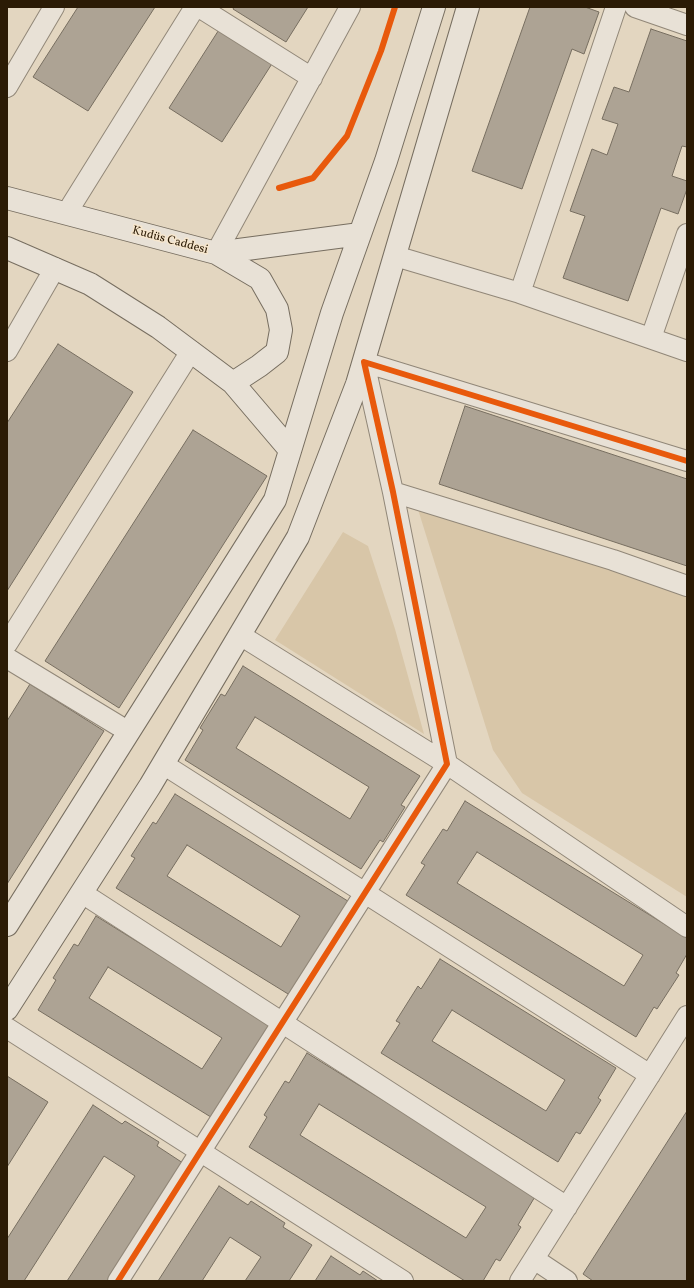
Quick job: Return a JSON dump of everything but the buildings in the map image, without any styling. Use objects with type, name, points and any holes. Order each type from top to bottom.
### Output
[{"type":"street","points":[[7,87],[54,7]]},
{"type":"street","points":[[66,214],[195,7]]},
{"type":"street","points":[[199,7],[312,78]]},
{"type":"street","points":[[233,383],[277,352],[281,330],[277,309],[260,280],[216,253],[350,7]]},
{"type":"street","points":[[7,925],[275,500],[332,313],[386,161],[434,7]]},
{"type":"street","points":[[7,1009],[163,764],[298,537],[357,384],[468,7]]},
{"type":"street","points":[[520,293],[616,7]]},
{"type":"street","points":[[635,7],[687,25]]},
{"type":"street","name":"Kudüs Caddesi","points":[[7,198],[216,253],[360,234]]},
{"type":"street","points":[[651,338],[687,234]]},
{"type":"street","points":[[7,248],[90,284],[158,327],[233,383],[290,450]]},
{"type":"street","points":[[395,256],[520,293],[687,351]]},
{"type":"street","points":[[7,351],[55,268]]},
{"type":"street","points":[[7,644],[191,351]]},
{"type":"street","points":[[364,362],[687,461]]},
{"type":"street","points":[[118,1281],[448,764],[393,492],[364,362]]},
{"type":"street","points":[[393,492],[613,560],[687,586]]},
{"type":"street","points":[[240,635],[448,764],[687,927]]},
{"type":"street","points":[[7,658],[129,732]]},
{"type":"street","points":[[163,764],[650,1075]]},
{"type":"street","points":[[82,893],[567,1207]]},
{"type":"street","points":[[520,1281],[687,1016]]},
{"type":"street","points":[[7,1028],[404,1281]]},
{"type":"street","points":[[534,1259],[567,1281]]},
{"type":"shaded area","points":[[416,503],[687,590],[687,897],[522,793],[493,750]]},
{"type":"shaded area","points":[[343,532],[368,546],[395,629],[424,734],[275,640]]},
{"type":"cycle path","points":[[279,188],[313,178],[347,136],[381,51],[395,7]]},
{"type":"cycle path","points":[[118,1281],[447,764],[393,492],[364,362],[687,461]]}]
